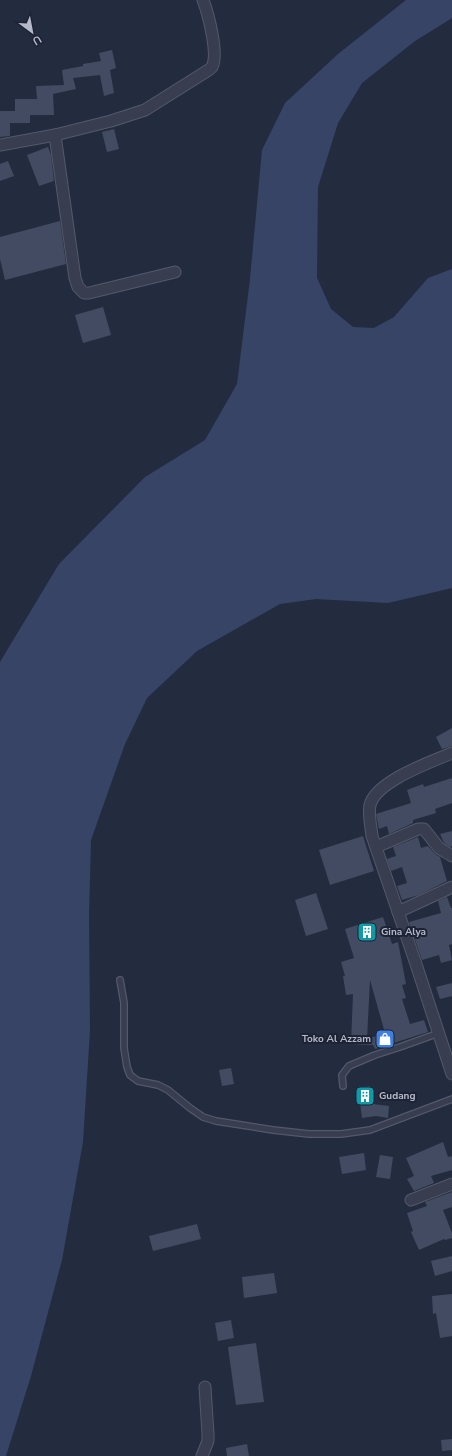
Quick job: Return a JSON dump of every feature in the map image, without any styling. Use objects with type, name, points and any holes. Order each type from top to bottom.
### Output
[{"type":"street","points":[[0,145],[55,135],[110,121],[145,110],[207,71],[212,66],[214,44],[209,15],[203,0]]},
{"type":"street","points":[[55,135],[73,265],[78,287],[84,293],[90,293],[175,272]]},
{"type":"street","points":[[452,753],[394,779],[387,784],[370,804],[372,836],[452,1074]]},
{"type":"street","points":[[376,847],[418,829],[424,829],[439,848],[452,856]]},
{"type":"street","points":[[398,912],[452,887]]},
{"type":"street","points":[[411,1200],[452,1184]]},
{"type":"street","points":[[202,1456],[208,1441],[205,1387]]},
{"type":"lane","points":[[120,980],[124,1004],[124,1048],[130,1076],[138,1081],[168,1090],[190,1108],[203,1116],[216,1121],[309,1134],[342,1134],[370,1130],[452,1099]]},
{"type":"lane","points":[[343,1086],[342,1076],[349,1066],[375,1055],[438,1033]]},
{"type":"water","points":[[406,0],[452,0],[452,18],[415,41],[362,83],[338,123],[318,187],[317,278],[331,309],[353,327],[374,328],[394,317],[428,278],[452,269],[452,588],[388,603],[316,599],[280,604],[197,651],[147,698],[125,744],[91,840],[89,914],[90,1030],[83,1142],[62,1260],[31,1376],[6,1456],[0,1456],[0,662],[59,564],[145,477],[205,440],[237,384],[250,279],[262,150],[285,103],[338,54]]},
{"type":"building","points":[[112,50],[116,68],[110,70],[114,93],[104,96],[100,75],[73,78],[76,89],[53,94],[54,115],[30,115],[30,123],[10,123],[10,136],[0,137],[0,111],[15,111],[15,99],[37,99],[36,86],[64,85],[62,70],[101,61],[99,53]]},
{"type":"building","points":[[114,129],[119,149],[107,152],[102,132]]},
{"type":"building","points":[[48,147],[51,155],[54,181],[39,186],[27,155]]},
{"type":"building","points":[[8,161],[14,176],[0,181],[0,164]]},
{"type":"building","points":[[60,221],[66,264],[5,280],[0,259],[0,237]]},
{"type":"building","points":[[103,307],[111,335],[83,343],[75,315]]},
{"type":"building","points":[[452,728],[452,746],[442,749],[436,737]]},
{"type":"building","points":[[452,778],[452,803],[435,809],[436,813],[413,820],[413,823],[389,834],[387,826],[379,829],[376,814],[411,803],[407,790],[423,784],[424,787]]},
{"type":"building","points":[[452,831],[452,846],[450,847],[444,843],[440,834]]},
{"type":"building","points":[[363,836],[374,871],[330,885],[319,850]]},
{"type":"building","points":[[418,837],[421,848],[428,846],[440,857],[447,881],[419,895],[402,900],[397,886],[407,883],[402,867],[391,871],[387,859],[396,856],[393,847]]},
{"type":"building","points":[[316,893],[328,929],[306,936],[295,900]]},
{"type":"building","points":[[447,897],[452,908],[452,944],[449,945],[452,960],[441,963],[439,955],[422,960],[409,922],[441,913],[438,901]]},
{"type":"building","points":[[383,917],[392,944],[398,942],[406,984],[402,985],[406,998],[402,999],[410,1024],[424,1020],[428,1032],[375,1049],[373,1045],[351,1044],[353,994],[346,995],[343,976],[345,976],[341,962],[354,958],[345,929]],"holes":[[[370,980],[385,1033],[367,1039]]]},
{"type":"building","points":[[452,983],[452,996],[440,999],[436,987]]},
{"type":"building","points":[[231,1068],[234,1084],[222,1086],[219,1070]]},
{"type":"building","name":"Gudang","points":[[370,1086],[373,1104],[389,1106],[388,1118],[376,1116],[362,1118],[358,1087]]},
{"type":"building","points":[[443,1142],[448,1157],[452,1156],[452,1170],[431,1176],[434,1183],[414,1191],[407,1179],[414,1176],[406,1158]]},
{"type":"building","points":[[364,1153],[366,1170],[342,1174],[339,1157]]},
{"type":"building","points":[[380,1155],[393,1157],[390,1179],[376,1177]]},
{"type":"building","points":[[452,1192],[452,1207],[443,1210],[452,1233],[452,1238],[444,1239],[419,1250],[411,1232],[413,1231],[407,1213],[427,1206],[425,1202]]},
{"type":"building","points":[[197,1224],[201,1239],[153,1251],[149,1236]]},
{"type":"building","points":[[452,1256],[452,1271],[435,1276],[431,1261]]},
{"type":"building","points":[[274,1273],[277,1293],[244,1298],[242,1277]]},
{"type":"building","points":[[452,1294],[452,1336],[440,1338],[436,1313],[433,1314],[432,1296]]},
{"type":"building","points":[[231,1320],[234,1338],[218,1341],[215,1323]]},
{"type":"building","points":[[256,1343],[264,1402],[236,1405],[228,1347]]},
{"type":"building","points":[[452,1439],[452,1450],[442,1451],[441,1440]]},
{"type":"building","points":[[247,1444],[249,1456],[227,1456],[226,1448]]},
{"type":"place","name":"Gina Alya","points":[[367,932]]},
{"type":"place","name":"Toko Al Azzam","points":[[385,1039]]},
{"type":"place","name":"Gudang","points":[[365,1096]]}]
